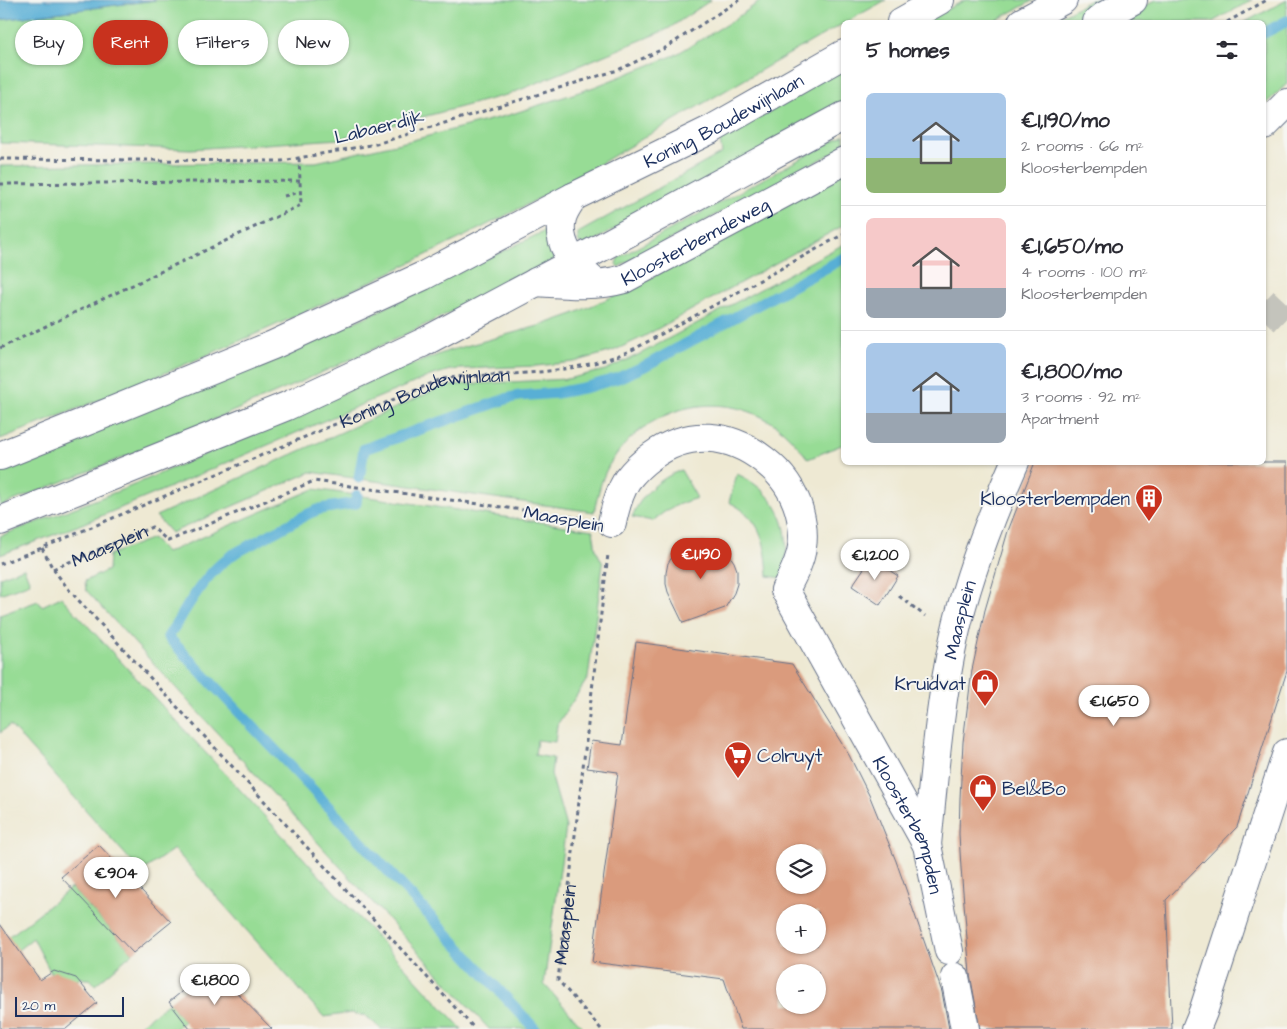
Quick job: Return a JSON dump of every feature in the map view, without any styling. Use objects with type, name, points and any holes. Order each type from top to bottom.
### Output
[{"type":"street","points":[[904,20],[940,0]]},
{"type":"street","points":[[1026,20],[1063,0]]},
{"type":"street","points":[[1100,20],[1133,0]]},
{"type":"street","name":"Koning Boudewijnlaan","points":[[0,456],[282,340],[423,276],[574,197],[712,129],[841,56]]},
{"type":"street","points":[[1266,124],[1287,103]]},
{"type":"street","name":"Koning Boudewijnlaan","points":[[0,521],[287,406],[422,343],[841,118]]},
{"type":"street","name":"Kloosterbemdeweg","points":[[536,282],[570,285],[612,282],[624,279],[841,163]]},
{"type":"street","points":[[574,197],[566,208],[562,219],[561,234],[565,249],[586,275],[600,283]]},
{"type":"street","name":"Kloosterbempden","points":[[612,523],[621,492],[633,472],[659,451],[682,441],[704,437],[727,440],[750,450],[782,476],[797,502],[803,546],[800,558],[785,590],[927,845],[949,951]]},
{"type":"street","name":"Maasplein","points":[[927,845],[938,728],[954,636],[974,567],[1014,465]]},
{"type":"street","points":[[1196,1029],[1287,753]]},
{"type":"street","points":[[955,978],[965,1029]]},
{"type":"path","name":"Labaerdijk","points":[[0,159],[282,161],[376,144],[618,70],[665,48],[739,0]]},
{"type":"path","points":[[1231,20],[1267,0]]},
{"type":"path","points":[[0,348],[301,205],[299,158]]},
{"type":"path","points":[[0,184],[300,181]]},
{"type":"path","points":[[284,196],[300,192]]},
{"type":"path","name":"Koning Boudewijnlaan","points":[[0,564],[442,380],[456,377],[559,370],[582,366],[621,355],[841,236]]},
{"type":"path","name":"Maasplein","points":[[53,569],[152,528],[168,541],[314,481],[612,523],[558,980],[601,1029]]},
{"type":"path","points":[[42,548],[53,569],[70,591],[475,1029]]},
{"type":"green space","points":[[155,0],[711,0],[668,29],[510,94],[339,139],[191,149],[0,143],[0,20]]},
{"type":"green space","points":[[762,0],[886,0],[850,20],[841,20],[841,25],[739,82],[566,184],[471,233],[271,327],[136,385],[0,439],[0,166],[316,162],[409,141],[509,115],[594,87],[675,55],[732,21]]},
{"type":"green space","points":[[965,0],[1034,0],[997,20],[928,20]]},
{"type":"green space","points":[[1091,0],[1113,0],[1076,20],[1054,20]]},
{"type":"green space","points":[[1156,0],[1252,0],[1216,20],[1120,20]]},
{"type":"green space","points":[[1287,0],[1287,84],[1266,103],[1266,20],[1249,20]]},
{"type":"green space","points":[[841,68],[841,106],[584,246],[578,242],[578,233],[722,153],[719,135]]},
{"type":"green space","points":[[841,137],[841,149],[618,267],[616,264],[618,258]]},
{"type":"green space","points":[[841,174],[841,227],[643,337],[613,351],[574,362],[536,366],[450,370],[430,376],[154,494],[0,555],[0,536],[129,487],[379,377],[448,351],[542,325],[573,314],[656,275]]},
{"type":"green space","points":[[545,231],[555,261],[402,336],[303,381],[152,445],[0,506],[0,468],[368,316]]},
{"type":"green space","points":[[841,246],[841,445],[808,459],[788,436],[764,418],[743,410],[722,406],[701,406],[661,417],[643,428],[627,442],[606,471],[594,512],[311,472],[171,533],[156,516],[437,389],[454,385],[567,379],[605,370],[640,354]]},
{"type":"green space","points":[[681,470],[697,498],[674,507],[653,521],[632,517],[640,501],[652,488],[665,478]]},
{"type":"green space","points":[[737,474],[749,480],[768,496],[781,517],[785,528],[786,541],[786,555],[782,578],[768,576],[766,552],[760,532],[755,523],[740,508],[729,502]]},
{"type":"green space","points":[[314,489],[593,530],[596,550],[603,564],[588,678],[557,725],[555,742],[537,740],[535,755],[553,758],[551,774],[566,827],[544,984],[584,1029],[489,1029],[86,590],[85,581],[108,570],[109,555],[153,538],[166,553]]},
{"type":"green space","points":[[24,568],[30,583],[0,594],[0,577]]},
{"type":"green space","points":[[61,597],[462,1029],[381,1029],[366,1016],[351,1013],[324,1017],[174,849],[141,872],[10,725],[0,733],[0,615],[38,601],[42,606]]},
{"type":"green space","points":[[71,888],[133,953],[95,985],[90,979],[81,977],[78,980],[53,977],[33,938],[18,950],[4,938],[14,933]]},
{"type":"green space","points":[[169,1002],[184,1021],[176,1029],[135,1029]]},
{"type":"water","points":[[0,0],[155,0],[0,20]]},
{"type":"building","name":"Kloosterbempden","points":[[1266,462],[1287,462],[1287,671],[1237,827],[1166,900],[1172,1029],[980,1029],[970,974],[961,868],[959,834],[963,742],[972,670],[985,610],[1008,531],[1034,465],[1266,465]]},
{"type":"building","points":[[698,541],[714,543],[728,553],[737,570],[737,584],[725,608],[683,623],[668,592],[666,573],[668,563],[676,552],[687,544]]},
{"type":"building","points":[[871,558],[898,576],[880,605],[852,586]]},
{"type":"building","points":[[636,642],[792,664],[849,755],[870,797],[896,861],[942,992],[949,1029],[741,1029],[724,979],[592,962],[618,772],[587,768],[591,741],[622,745]]},
{"type":"building","points":[[99,845],[171,922],[133,953],[61,877]]},
{"type":"building","points":[[0,924],[40,980],[54,971],[76,978],[97,1003],[66,1029],[0,1029]]},
{"type":"building","points":[[212,967],[272,1029],[190,1029],[169,1002]]},
{"type":"waterway","points":[[1266,32],[1287,21]]},
{"type":"waterway","points":[[359,478],[364,449],[509,398],[557,393],[588,387],[618,378],[645,366],[841,260]]},
{"type":"waterway","points":[[357,495],[356,503],[320,509],[308,514],[232,555],[212,572],[204,582],[168,637],[535,1029]]},
{"type":"tunnel","points":[[1266,303],[1287,323]]},
{"type":"place","name":"Kloosterbempden","points":[[1149,522]]},
{"type":"place","name":"Kruidvat","points":[[985,707]]},
{"type":"place","name":"Colruyt","points":[[738,779]]},
{"type":"place","name":"Bel&Bo","points":[[983,812]]}]
